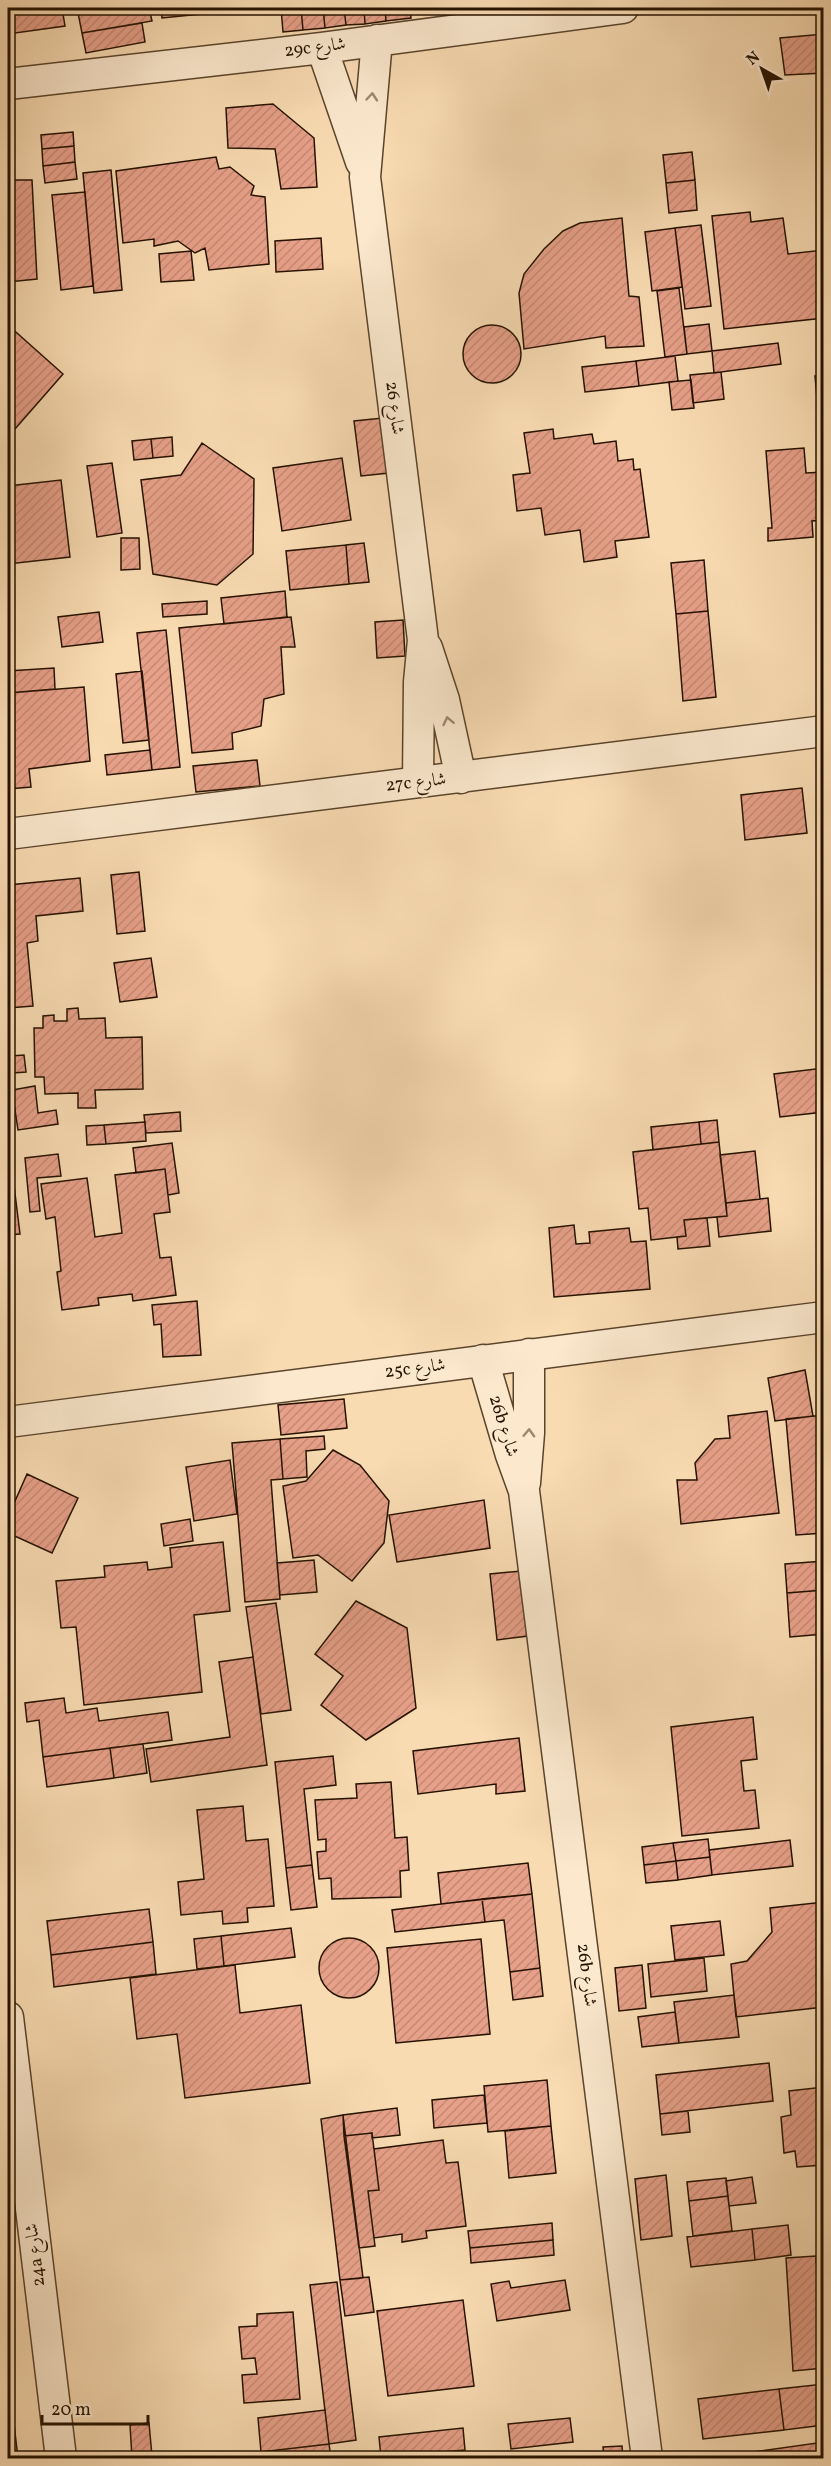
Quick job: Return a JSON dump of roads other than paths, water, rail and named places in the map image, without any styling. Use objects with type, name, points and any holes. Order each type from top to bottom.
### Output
[{"type":"street","name":"29c شارع","points":[[8,84],[322,48],[623,8]]},
{"type":"street","name":"شارع 26","points":[[365,177],[377,40]]},
{"type":"street","name":"شارع 26","points":[[322,48],[365,177],[423,640],[419,682],[418,782]]},
{"type":"street","name":"شارع 26","points":[[423,640],[438,679],[461,778]]},
{"type":"street","name":"27c شارع","points":[[8,834],[824,731]]},
{"type":"street","name":"25c شارع","points":[[8,1422],[824,1317]]},
{"type":"street","name":"26b شارع","points":[[529,1354],[529,1433],[524,1491],[647,2458]]},
{"type":"street","name":"26b شارع","points":[[483,1360],[524,1491]]},
{"type":"street","name":"24a شارع","points":[[8,2017],[61,2458]]}]
